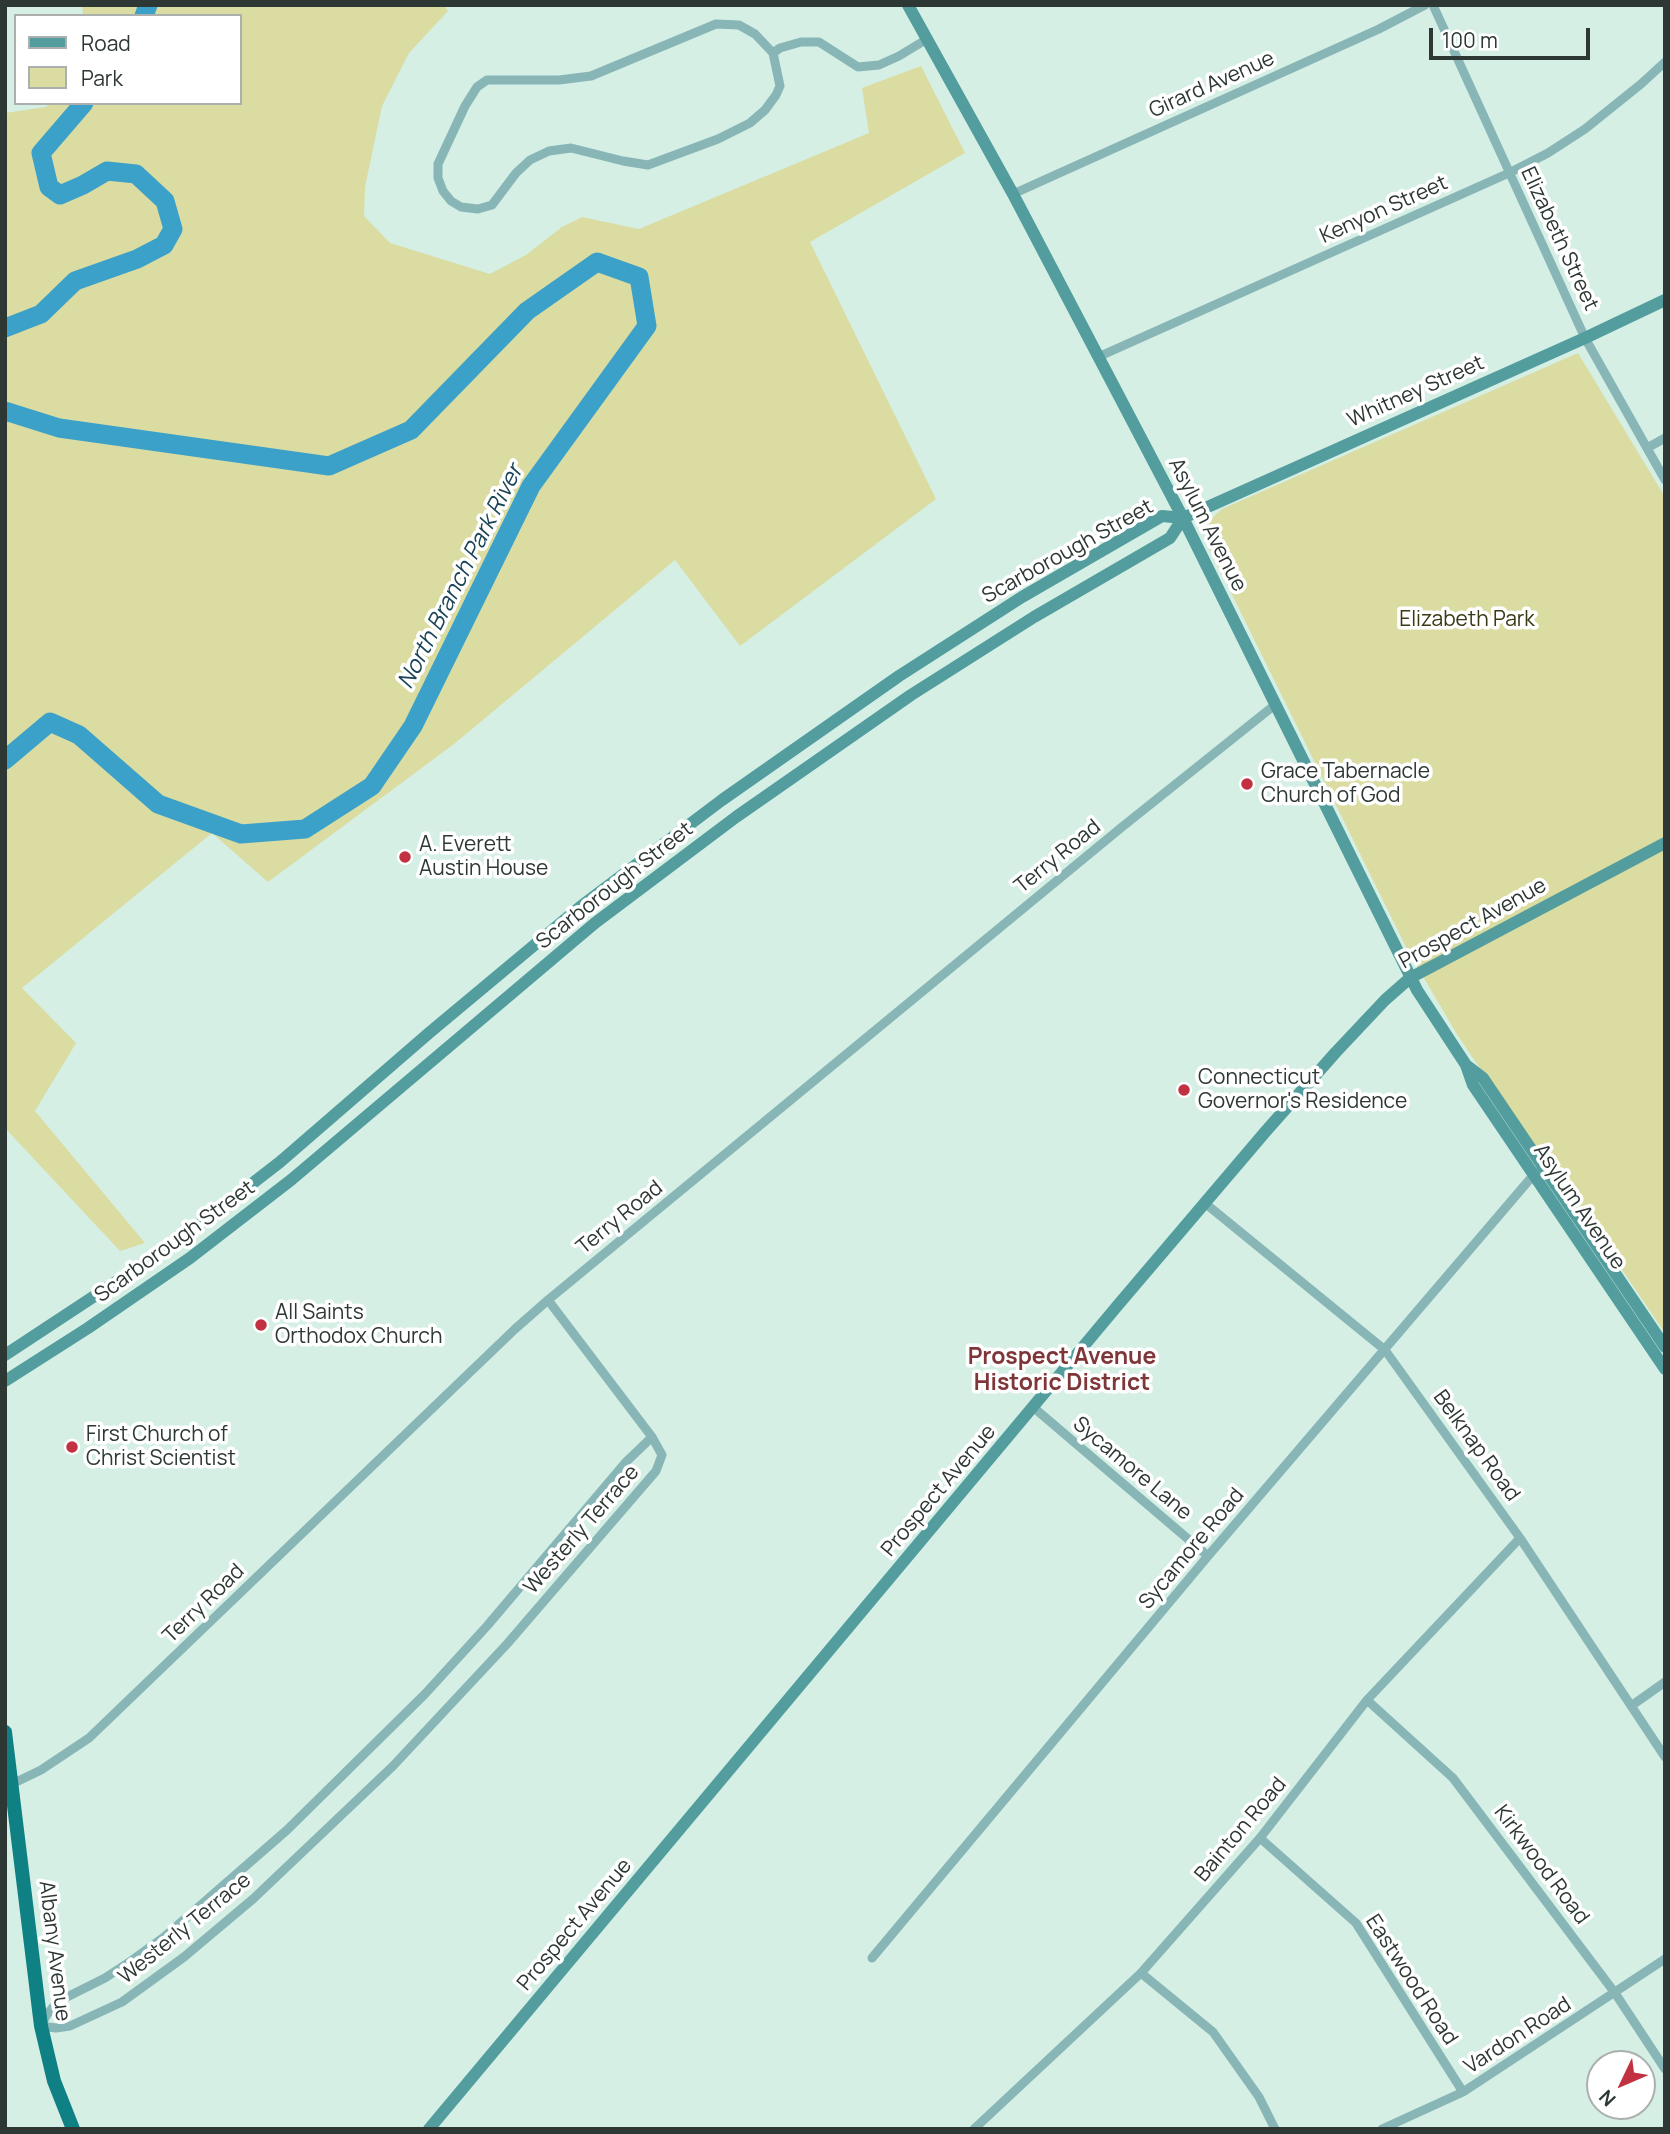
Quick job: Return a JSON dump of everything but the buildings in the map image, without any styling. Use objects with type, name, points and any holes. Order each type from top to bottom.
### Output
[{"type":"highway","name":"Albany Avenue","points":[[5,1732],[41,2026],[54,2081],[73,2129]]},
{"type":"main road","name":"Asylum Avenue","points":[[908,5],[1013,194],[1183,518],[1410,978],[1466,1065],[1473,1085],[1665,1347]]},
{"type":"main road","name":"Whitney Street","points":[[1183,518],[1665,300]]},
{"type":"main road","name":"Scarborough Street","points":[[5,1356],[178,1241],[280,1162],[429,1033],[580,908],[722,800],[899,676],[1022,597],[1162,516],[1183,518],[1170,538],[1034,617],[911,695],[736,817],[595,923],[291,1180],[190,1258],[5,1381]]},
{"type":"main road","points":[[1022,597],[1034,617]]},
{"type":"main road","points":[[899,676],[911,695]]},
{"type":"main road","points":[[722,800],[736,817]]},
{"type":"main road","name":"Prospect Avenue","points":[[429,2129],[1033,1407],[1336,1052],[1385,1000],[1410,978],[1665,844]]},
{"type":"main road","points":[[580,908],[595,923]]},
{"type":"main road","points":[[429,1033],[444,1049]]},
{"type":"main road","points":[[280,1162],[291,1180]]},
{"type":"main road","name":"Asylum Avenue","points":[[1537,1170],[1665,1369]]},
{"type":"main road","points":[[178,1241],[190,1258]]},
{"type":"street","name":"Girard Avenue","points":[[1013,194],[1379,29],[1425,5]]},
{"type":"street","name":"Elizabeth Street","points":[[1433,5],[1585,338],[1665,480]]},
{"type":"street","points":[[716,24],[739,25],[755,34],[773,53],[780,86],[776,94],[765,110],[750,123],[718,139],[648,165],[571,148],[549,151],[530,160],[516,173],[492,205],[478,209],[461,207],[451,201],[443,191],[438,164],[465,106],[477,87],[487,80],[559,80],[591,76],[716,24]]},
{"type":"street","points":[[773,53],[800,42],[819,42],[858,66],[879,65],[927,39]]},
{"type":"street","name":"Kenyon Street","points":[[1098,357],[1509,173],[1548,153],[1585,130],[1665,62]]},
{"type":"street","points":[[1647,448],[1665,438]]},
{"type":"street","name":"Terry Road","points":[[12,1784],[89,1738],[514,1329],[1122,827],[1276,704]]},
{"type":"street","name":"Sycamore Road","points":[[872,1958],[1208,1556],[1537,1170]]},
{"type":"street","name":"Belknap Road","points":[[1206,1203],[1385,1350],[1520,1538],[1665,1757]]},
{"type":"street","name":"Westerly Terrace","points":[[548,1300],[652,1437],[662,1455],[656,1471],[507,1644],[393,1766],[253,1899],[184,1957],[122,2002],[71,2026],[41,2026],[57,2002],[105,1979],[163,1938],[286,1830],[487,1626],[626,1462],[652,1437]]},
{"type":"street","name":"Sycamore Lane","points":[[1033,1407],[1208,1556]]},
{"type":"street","name":"Bainton Road","points":[[974,2129],[1141,1973],[1260,1838],[1367,1700],[1520,1538]]},
{"type":"street","points":[[1631,1706],[1665,1682]]},
{"type":"street","name":"Kirkwood Road","points":[[1367,1700],[1453,1778],[1615,1993],[1665,2069]]},
{"type":"street","name":"Eastwood Road","points":[[1260,1838],[1356,1923],[1463,2092]]},
{"type":"street","name":"Vardon Road","points":[[1382,2129],[1463,2092],[1665,1959]]},
{"type":"street","points":[[1141,1973],[1213,2032],[1259,2097],[1275,2129]]},
{"type":"green space","points":[[82,5],[444,5],[448,11],[409,53],[382,106],[365,187],[364,216],[390,243],[490,274],[526,255],[562,227],[582,217],[639,229],[869,133],[862,88],[921,66],[965,153],[810,242],[936,499],[740,646],[675,560],[454,744],[268,882],[212,833],[22,988],[76,1043],[35,1111],[145,1243],[120,1251],[5,1128],[5,113],[48,105],[242,105],[242,14],[83,14]]},
{"type":"green space","name":"Elizabeth Park","points":[[1578,353],[1665,497],[1665,1333],[1540,1149],[1528,1139],[1458,1036],[1408,951],[1208,546],[1206,536],[1211,519],[1222,509]]},
{"type":"waterway","name":"North Branch Park River","points":[[145,14],[148,5]]},
{"type":"waterway","name":"North Branch Park River","points":[[5,328],[41,314],[75,281],[137,259],[164,245],[173,229],[165,201],[136,174],[107,171],[60,195],[49,187],[41,153],[82,105]]},
{"type":"waterway","name":"North Branch Park River","points":[[5,411],[59,428],[329,466],[411,430],[527,311],[597,262],[639,277],[647,326],[531,486],[413,726],[372,786],[305,829],[241,834],[158,804],[79,735],[50,722],[5,760]]},
{"type":"place","name":"Grace Tabernacle Church of God","points":[[1247,784]]},
{"type":"place","name":"A. Everett Austin House","points":[[405,857]]},
{"type":"place","name":"Connecticut Governor's Residence","points":[[1184,1090]]},
{"type":"place","name":"All Saints Orthodox Church","points":[[261,1325]]},
{"type":"place","name":"First Church of Christ Scientist","points":[[72,1447]]},
{"type":"district","name":"Prospect Avenue Historic District","points":[[1062,1371]]}]
